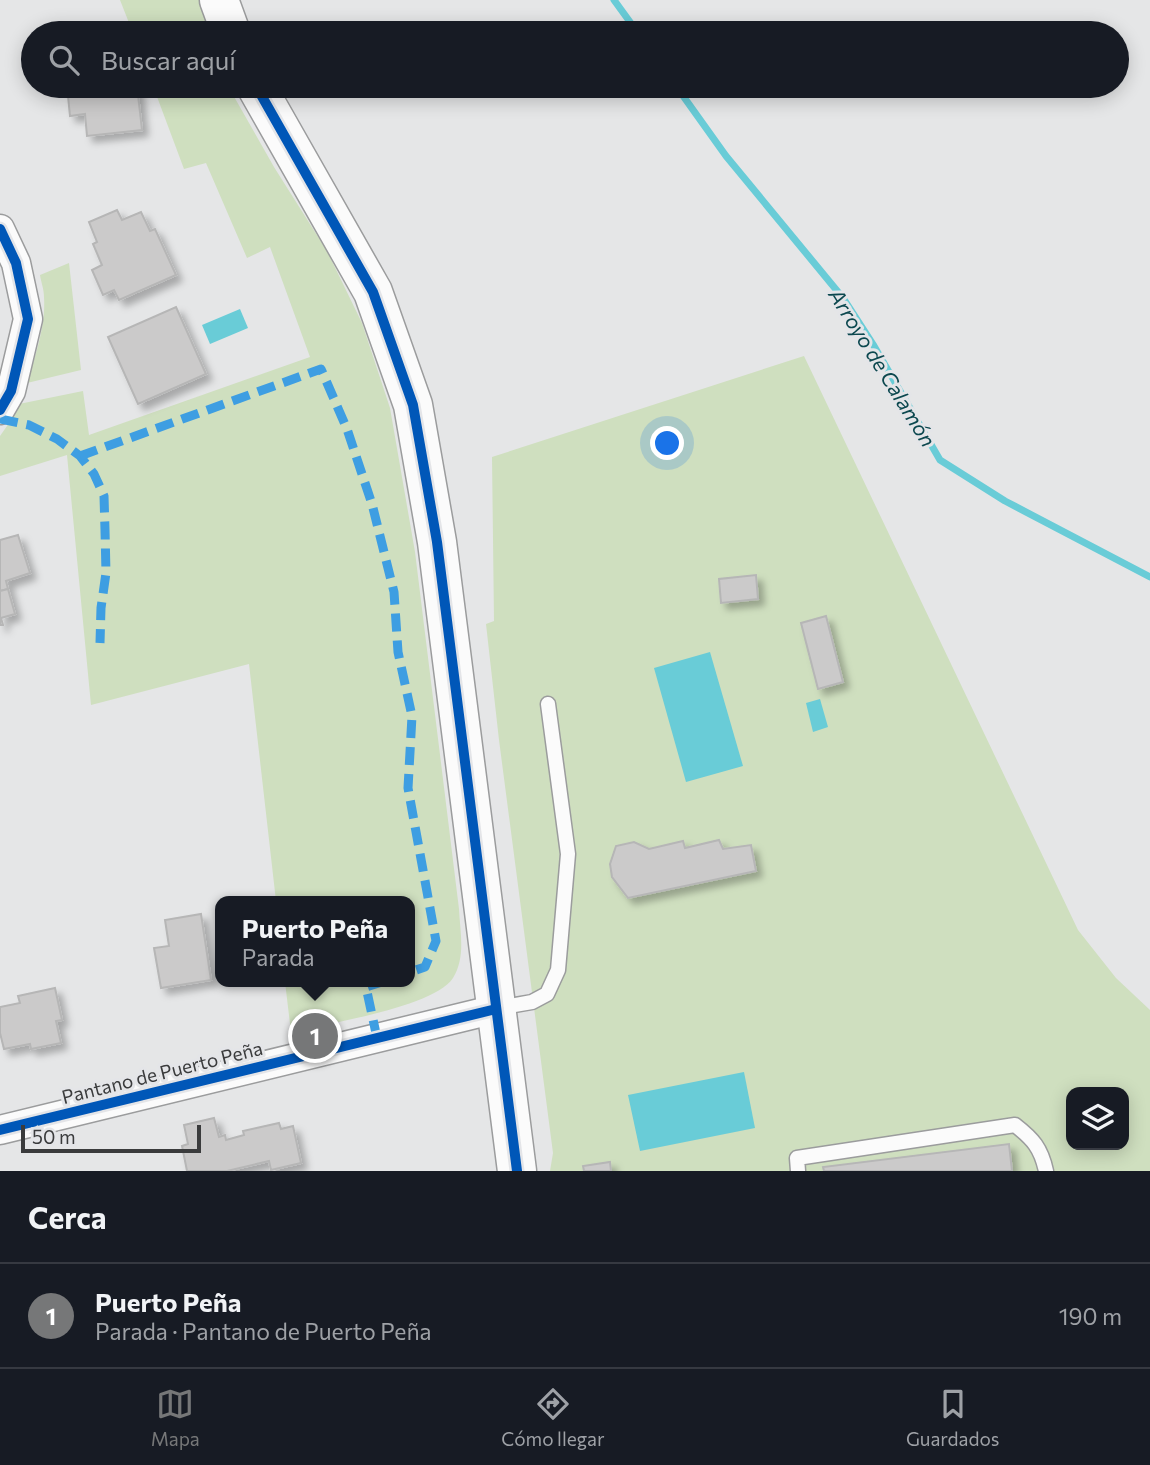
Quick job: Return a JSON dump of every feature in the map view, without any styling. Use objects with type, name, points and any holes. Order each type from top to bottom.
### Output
[{"type":"street","points":[[219,0],[227,21]]},
{"type":"street","points":[[264,98],[373,292],[413,405],[437,542],[517,1171]]},
{"type":"street","points":[[0,229],[16,263],[28,319],[11,391],[0,410]]},
{"type":"street","name":"Pantano de Puerto Peña","points":[[0,1130],[496,1009]]},
{"type":"lane","points":[[496,1009],[532,1002],[547,994],[558,970],[568,854],[548,704]]},
{"type":"lane","points":[[798,1171],[797,1158],[1015,1125],[1030,1137],[1041,1153],[1046,1171]]},
{"type":"green space","points":[[120,0],[199,0],[206,21],[128,21]]},
{"type":"green space","points":[[157,98],[235,98],[327,251],[362,323],[390,408],[415,552],[459,909],[460,962],[453,978],[425,998],[378,1013],[291,1032],[286,987],[415,987],[415,896],[275,896],[249,664],[91,705],[67,455],[0,476],[0,436],[19,404],[83,391],[89,435],[310,357],[270,247],[247,258],[206,163],[184,169]]},
{"type":"green space","points":[[69,263],[81,370],[27,383],[43,319],[44,294],[40,275]]},
{"type":"green space","points":[[804,356],[1078,930],[1116,978],[1150,1010],[1150,1171],[550,1171],[553,1153],[486,624],[494,621],[492,457]]},
{"type":"water","points":[[240,309],[248,328],[210,344],[202,325]]},
{"type":"water","points":[[710,652],[743,766],[686,782],[654,668]]},
{"type":"water","points":[[820,699],[828,727],[813,732],[806,703]]},
{"type":"water","points":[[744,1072],[755,1128],[640,1151],[628,1095]]},
{"type":"building","points":[[68,98],[138,98],[142,130],[87,136],[85,114],[70,116]]},
{"type":"building","points":[[117,210],[122,220],[141,212],[150,231],[155,229],[176,275],[119,300],[114,290],[103,295],[92,270],[102,265],[93,244],[97,242],[89,222]]},
{"type":"building","points":[[176,307],[206,374],[138,404],[108,337]]},
{"type":"building","points":[[18,535],[30,573],[6,581],[8,589],[0,591],[0,540]]},
{"type":"building","points":[[756,575],[758,599],[721,603],[719,579]]},
{"type":"building","points":[[8,589],[15,614],[1,618],[3,625],[0,625],[0,591]]},
{"type":"building","points":[[826,616],[843,682],[818,689],[801,623]]},
{"type":"building","points":[[719,840],[723,849],[751,845],[756,871],[628,898],[612,877],[610,864],[616,846],[634,842],[649,849],[683,841],[685,848]]},
{"type":"building","points":[[201,914],[211,980],[161,988],[154,948],[169,946],[165,920]]},
{"type":"building","points":[[55,988],[62,1020],[56,1021],[61,1043],[31,1049],[30,1044],[4,1049],[0,1033],[0,1007],[20,1003],[18,996]]},
{"type":"building","points":[[214,1118],[219,1137],[225,1135],[226,1140],[244,1135],[243,1131],[279,1123],[281,1129],[293,1126],[301,1163],[271,1170],[269,1161],[227,1171],[187,1171],[182,1146],[188,1144],[184,1125]]},
{"type":"building","points":[[1009,1144],[1012,1171],[824,1171],[823,1167]]},
{"type":"building","points":[[610,1162],[611,1171],[584,1171],[583,1166]]},
{"type":"waterway","name":"Arroyo de Calamón","points":[[614,0],[629,21]]},
{"type":"waterway","name":"Arroyo de Calamón","points":[[685,98],[726,156],[843,298],[940,460],[1005,501],[1150,577]]},
{"type":"marked path","points":[[80,456],[321,369],[347,429],[372,504],[394,592],[398,652],[412,716],[408,788],[436,941],[425,967],[415,970]]},
{"type":"marked path","points":[[0,419],[29,425],[57,439],[80,456],[94,474],[104,496],[106,573],[100,643]]},
{"type":"marked path","points":[[366,987],[377,1038]]},
{"type":"cycle path","points":[[263,98],[373,292],[413,405],[437,542],[517,1171]]},
{"type":"cycle path","points":[[0,229],[16,263],[28,319],[11,391],[0,410]]},
{"type":"cycle path","points":[[0,1130],[496,1009]]},
{"type":"place","name":"Puerto Peña","points":[[315,1036]]}]
